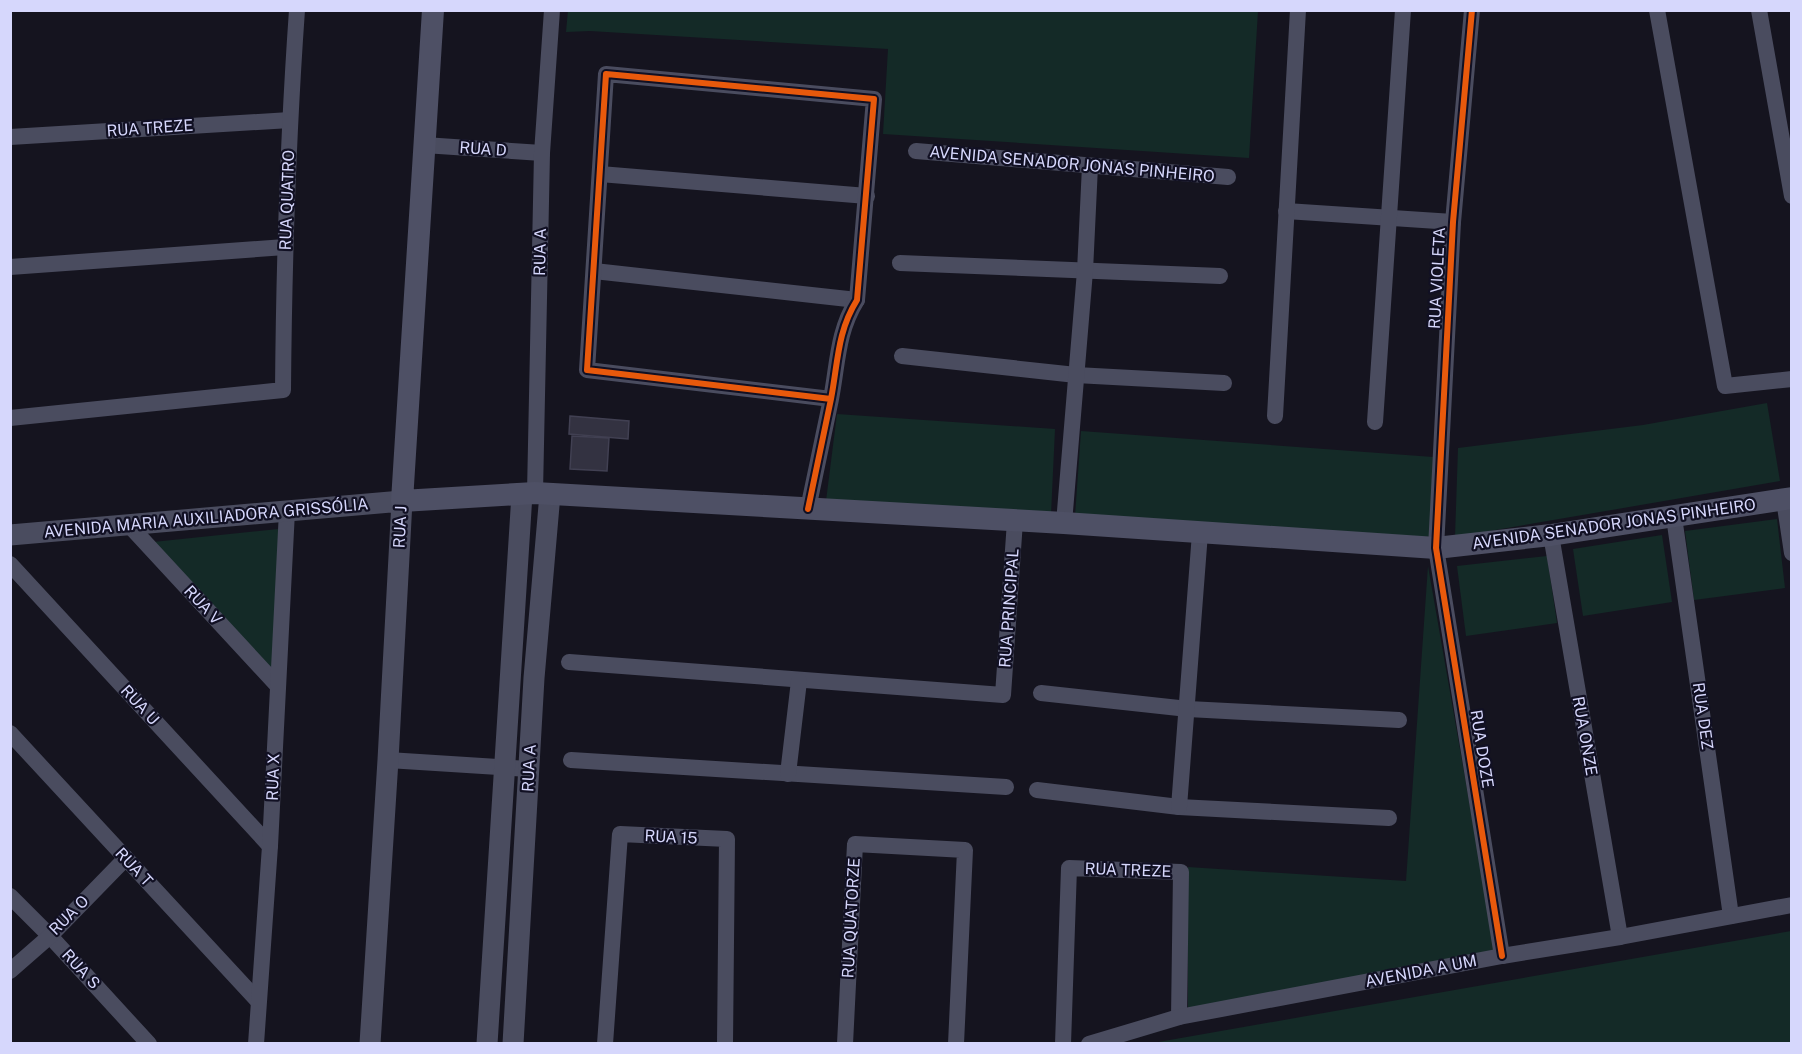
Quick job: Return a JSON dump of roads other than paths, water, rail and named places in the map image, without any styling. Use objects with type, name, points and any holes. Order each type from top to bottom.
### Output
[{"type":"main road","name":"RUA J","points":[[402,501],[433,10]]},
{"type":"main road","points":[[402,501],[536,494]]},
{"type":"main road","name":"AVENIDA SENADOR JONAS PINHEIRO","points":[[536,494],[1064,523],[1436,548],[1551,535],[1787,499]]},
{"type":"street","name":"RUA QUATRO","points":[[10,418],[282,390],[290,120],[297,10]]},
{"type":"street","name":"RUA A","points":[[513,1044],[534,678],[542,153],[552,10]]},
{"type":"street","points":[[1275,416],[1298,10]]},
{"type":"street","points":[[1375,422],[1403,10]]},
{"type":"street","name":"RUA VIOLETA","points":[[1436,548],[1453,222],[1472,10]]},
{"type":"street","points":[[1657,10],[1725,386],[1791,379]]},
{"type":"street","points":[[1759,10],[1791,196]]},
{"type":"street","points":[[808,509],[831,399],[841,338],[847,316],[857,300],[874,99],[606,74],[587,369],[831,399]]},
{"type":"street","name":"RUA TREZE","points":[[10,137],[290,120]]},
{"type":"street","name":"RUA D","points":[[424,145],[542,153]]},
{"type":"street","name":"AVENIDA SENADOR JONAS PINHEIRO","points":[[916,151],[1228,177]]},
{"type":"street","points":[[1064,523],[1085,271],[1090,166]]},
{"type":"street","points":[[600,174],[867,196]]},
{"type":"street","points":[[1286,211],[1390,216],[1453,222]]},
{"type":"street","points":[[10,267],[285,247]]},
{"type":"street","points":[[900,263],[1220,276]]},
{"type":"street","points":[[594,271],[857,300]]},
{"type":"street","points":[[902,356],[1076,375],[1224,383]]},
{"type":"street","name":"RUA A","points":[[488,1044],[505,767],[536,494]]},
{"type":"street","points":[[1787,499],[1791,553]]},
{"type":"street","name":"AVENIDA MARIA AUXILIADORA GRISSÓLIA","points":[[10,536],[402,501]]},
{"type":"street","name":"RUA J","points":[[370,1044],[402,501]]},
{"type":"street","name":"RUA X","points":[[256,1044],[270,846],[276,684],[287,511]]},
{"type":"street","name":"RUA DEZ","points":[[1674,517],[1731,916]]},
{"type":"street","name":"RUA PRINCIPAL","points":[[799,681],[1003,695],[1015,521]]},
{"type":"street","name":"RUA V","points":[[129,525],[276,684]]},
{"type":"street","points":[[1179,807],[1200,533]]},
{"type":"street","name":"RUA ONZE","points":[[1551,535],[1620,938]]},
{"type":"street","name":"RUA DOZE","points":[[1436,548],[1502,956]]},
{"type":"street","name":"RUA U","points":[[10,564],[270,846]]},
{"type":"street","points":[[569,662],[799,681],[788,774]]},
{"type":"street","points":[[1041,693],[1188,709],[1400,720]]},
{"type":"street","name":"RUA T","points":[[10,733],[258,1001]]},
{"type":"street","points":[[388,760],[529,769]]},
{"type":"street","points":[[571,760],[1006,787]]},
{"type":"street","points":[[1037,790],[1179,807],[1389,818]]},
{"type":"street","name":"RUA 15","points":[[605,1044],[620,834],[727,839],[725,1044]]},
{"type":"street","name":"RUA QUATORZE","points":[[845,1044],[855,844],[965,850],[956,1044]]},
{"type":"street","name":"RUA O","points":[[10,971],[50,936],[126,858]]},
{"type":"street","name":"RUA TREZE","points":[[1063,1044],[1069,868],[1181,872],[1179,1017]]},
{"type":"street","name":"RUA S","points":[[10,896],[149,1044]]},
{"type":"street","name":"AVENIDA A UM","points":[[1089,1044],[1179,1017],[1502,956],[1620,938],[1791,905]]},
{"type":"street","points":[[496,907],[521,908]]}]
